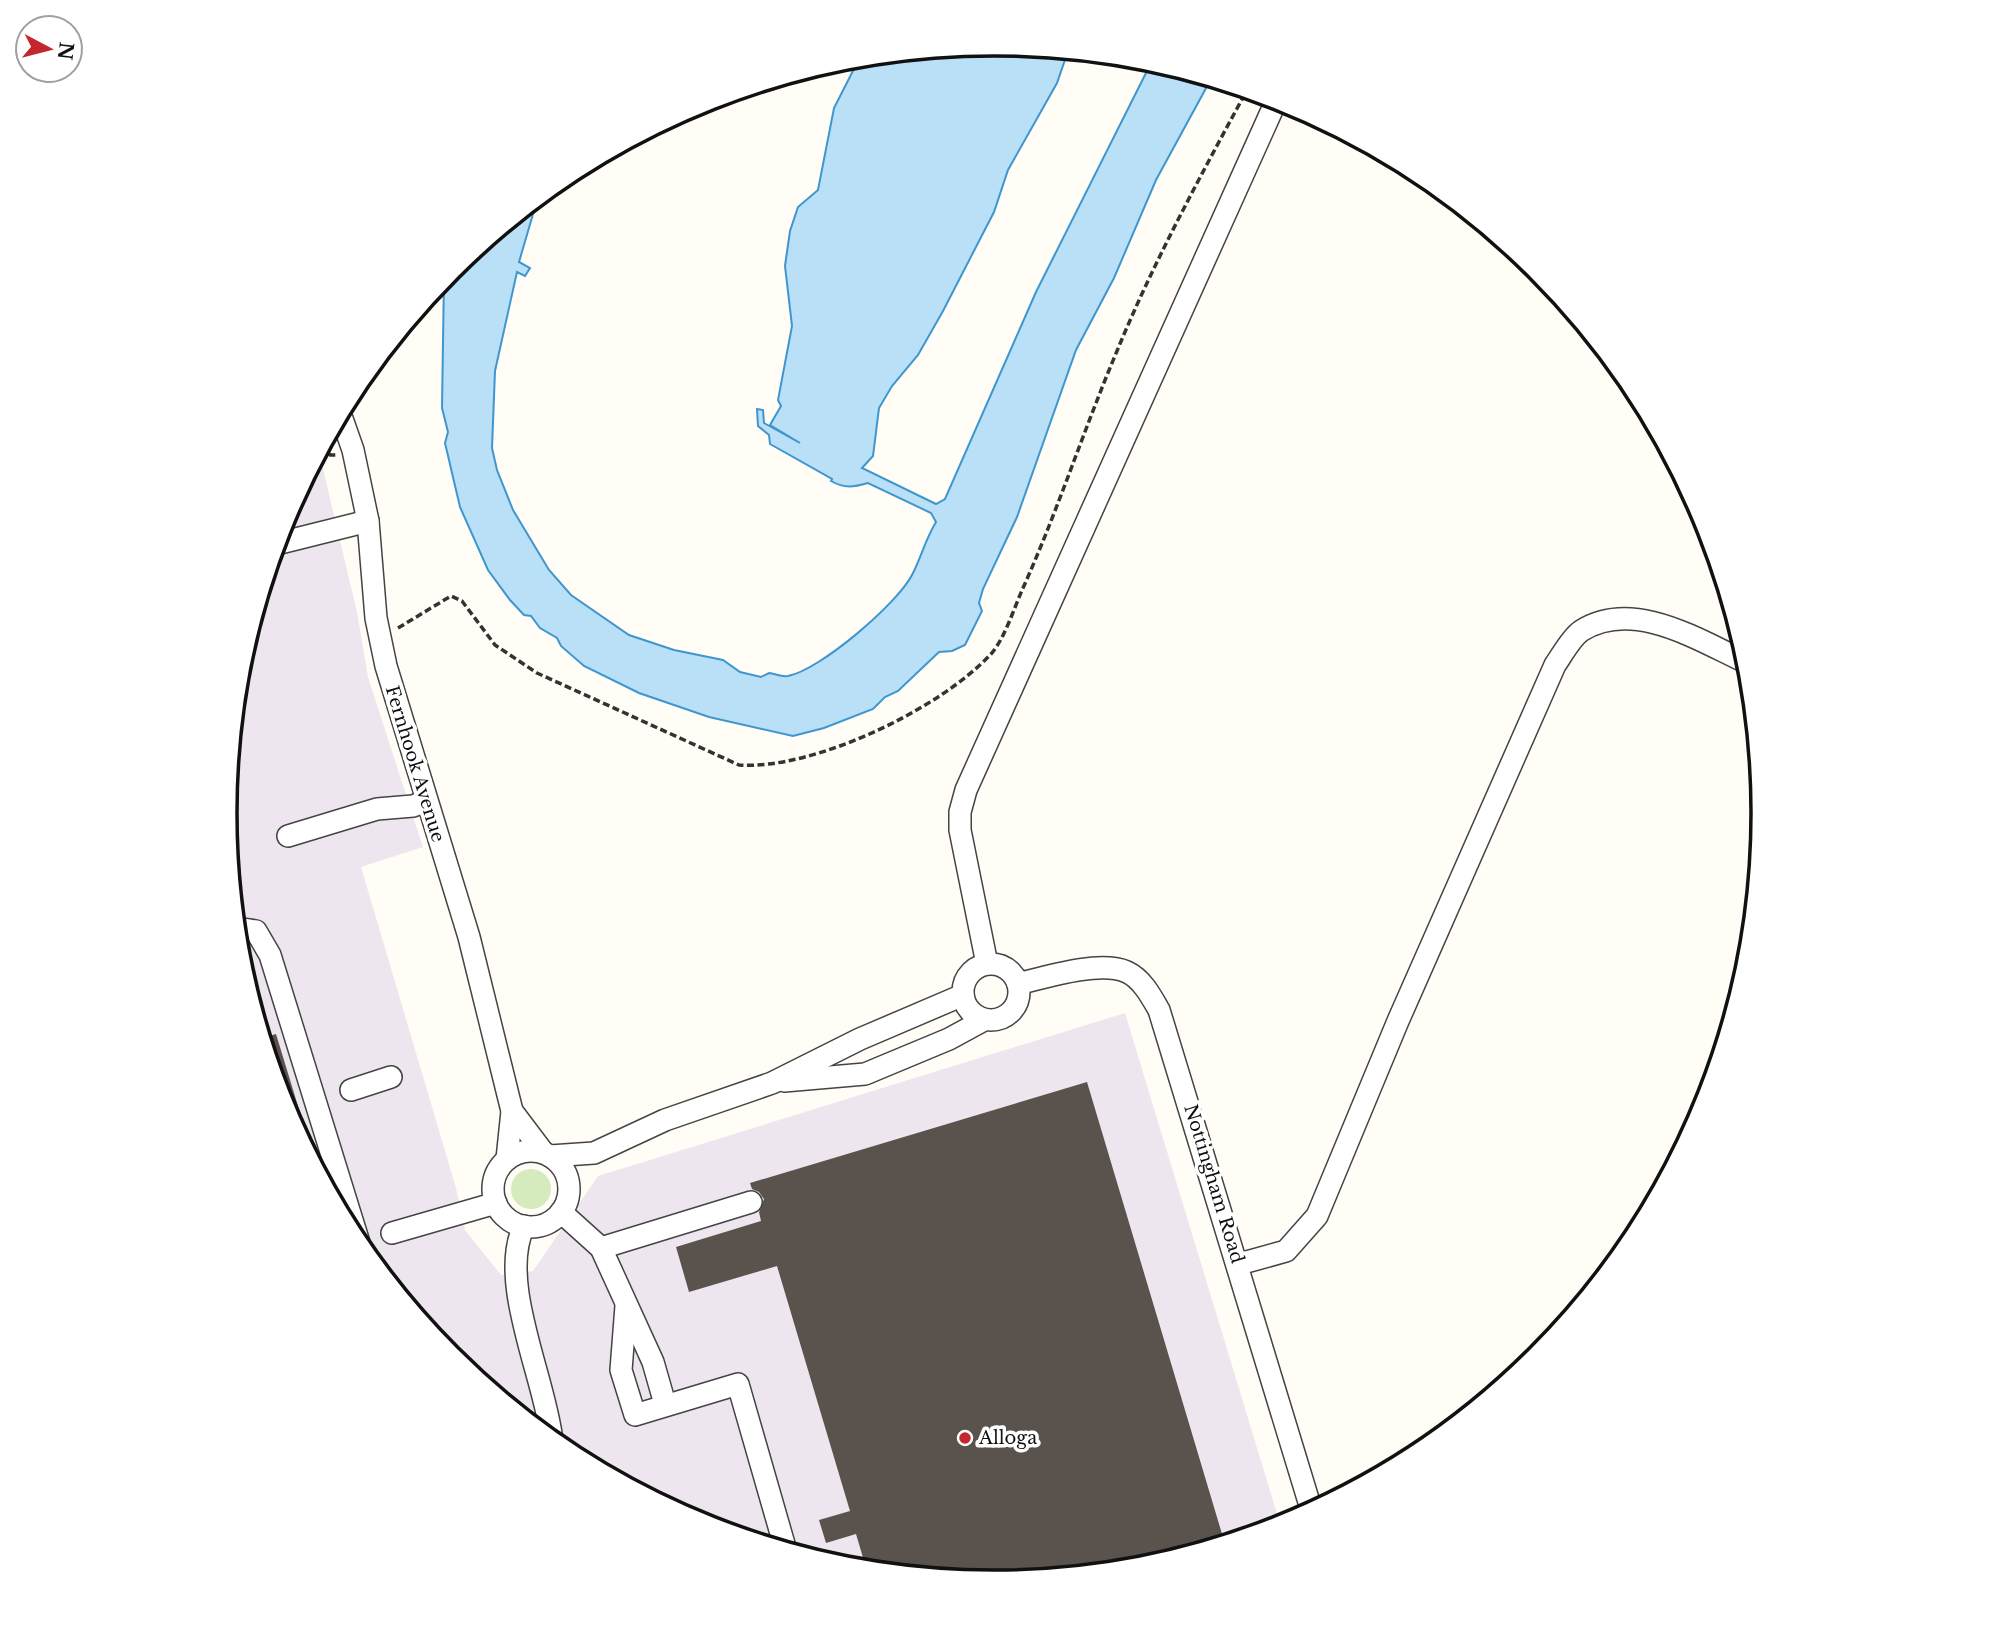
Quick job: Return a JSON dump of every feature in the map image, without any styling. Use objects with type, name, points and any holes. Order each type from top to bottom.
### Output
[{"type":"street","points":[[987,964],[960,830],[960,812],[966,790],[1272,109]]},
{"type":"street","name":"Fernhook Avenue","points":[[344,425],[353,450],[368,521],[381,641],[426,801],[469,937],[512,1111],[507,1159]]},
{"type":"street","points":[[288,541],[368,521]]},
{"type":"street","points":[[1239,1264],[1286,1251],[1317,1216],[1398,1021],[1555,665],[1580,632],[1609,620],[1639,620],[1673,628],[1735,657]]},
{"type":"street","points":[[288,836],[377,809],[413,806],[426,801]]},
{"type":"street","points":[[246,930],[256,931],[270,955],[348,1208]]},
{"type":"street","points":[[772,1083],[865,1074],[949,1040],[984,1020],[1003,1018],[1011,1012],[1020,994],[1018,984],[1006,968],[987,964],[969,975],[963,995],[974,1015],[984,1020]]},
{"type":"street","name":"Nottingham Road","points":[[1018,984],[1098,969],[1126,972],[1144,986],[1159,1010],[1239,1264],[1309,1502]]},
{"type":"street","points":[[546,1154],[559,1163],[569,1183],[569,1193],[561,1212],[549,1223],[524,1226],[510,1221],[496,1203],[494,1179],[507,1159],[530,1151],[546,1154],[594,1153],[665,1120],[772,1083],[860,1039],[963,995]]},
{"type":"street","points":[[351,1090],[391,1077]]},
{"type":"street","name":"Fernhook Avenue","points":[[512,1111],[546,1154]]},
{"type":"street","points":[[569,1183],[594,1153]]},
{"type":"street","points":[[601,1248],[751,1202]]},
{"type":"street","points":[[392,1233],[496,1203]]},
{"type":"street","points":[[561,1212],[601,1248],[653,1362],[665,1404]]},
{"type":"street","points":[[524,1226],[516,1243],[516,1281],[548,1425]]},
{"type":"street","points":[[626,1306],[621,1370],[635,1415],[738,1384],[783,1541]]},
{"type":"path","points":[[381,641],[412,618],[451,596],[461,601],[495,645],[528,667],[738,765],[752,766],[813,754],[851,741],[922,708],[992,653],[1033,564],[1117,350],[1175,226],[1243,98]]},
{"type":"shaded area","points":[[322,465],[357,612],[368,677],[423,847],[361,867],[456,1188],[465,1230],[501,1275],[533,1271],[598,1176],[1125,1013],[1278,1516],[1191,1545],[1093,1565],[995,1571],[896,1565],[798,1545],[751,1531],[659,1493],[574,1443],[495,1383],[425,1313],[394,1275],[338,1192],[315,1149],[277,1057],[263,1010],[243,912],[239,863],[237,814],[243,715],[263,617],[277,570]]},
{"type":"green space","points":[[531,1169],[545,1175],[551,1189],[545,1203],[531,1209],[517,1203],[511,1189],[517,1175]]},
{"type":"water","points":[[995,56],[1065,60],[1057,83],[1008,170],[994,212],[943,311],[918,355],[892,386],[879,408],[873,456],[862,468],[936,504],[945,499],[1036,292],[1146,72],[1207,87],[1156,180],[1114,278],[1076,350],[1017,517],[983,589],[979,603],[982,611],[965,645],[952,651],[939,652],[898,691],[885,697],[873,709],[824,728],[793,736],[709,717],[639,693],[584,666],[561,646],[557,638],[540,628],[531,616],[524,615],[510,600],[488,570],[460,507],[445,443],[448,432],[442,408],[444,294],[495,244],[533,213],[519,262],[530,268],[525,276],[517,272],[495,371],[492,448],[497,470],[513,510],[549,570],[571,595],[629,635],[674,650],[723,660],[740,672],[761,677],[769,673],[788,676],[802,671],[837,649],[891,602],[912,575],[936,522],[931,513],[868,483],[849,486],[831,481],[832,479],[770,444],[769,435],[758,426],[757,409],[763,410],[764,423],[800,443],[770,425],[781,406],[778,400],[792,326],[785,266],[790,231],[798,207],[818,190],[834,108],[853,70],[896,62],[945,58]]},
{"type":"building","points":[[276,1034],[302,1119],[277,1057],[271,1036]]},
{"type":"building","points":[[1087,1082],[1222,1536],[1191,1545],[1093,1565],[995,1571],[896,1565],[863,1559],[856,1534],[826,1543],[819,1520],[850,1511],[777,1266],[689,1292],[676,1247],[761,1221],[759,1212],[764,1199],[759,1192],[752,1189],[750,1183]]},
{"type":"place","name":"Alloga","points":[[965,1438]]}]
